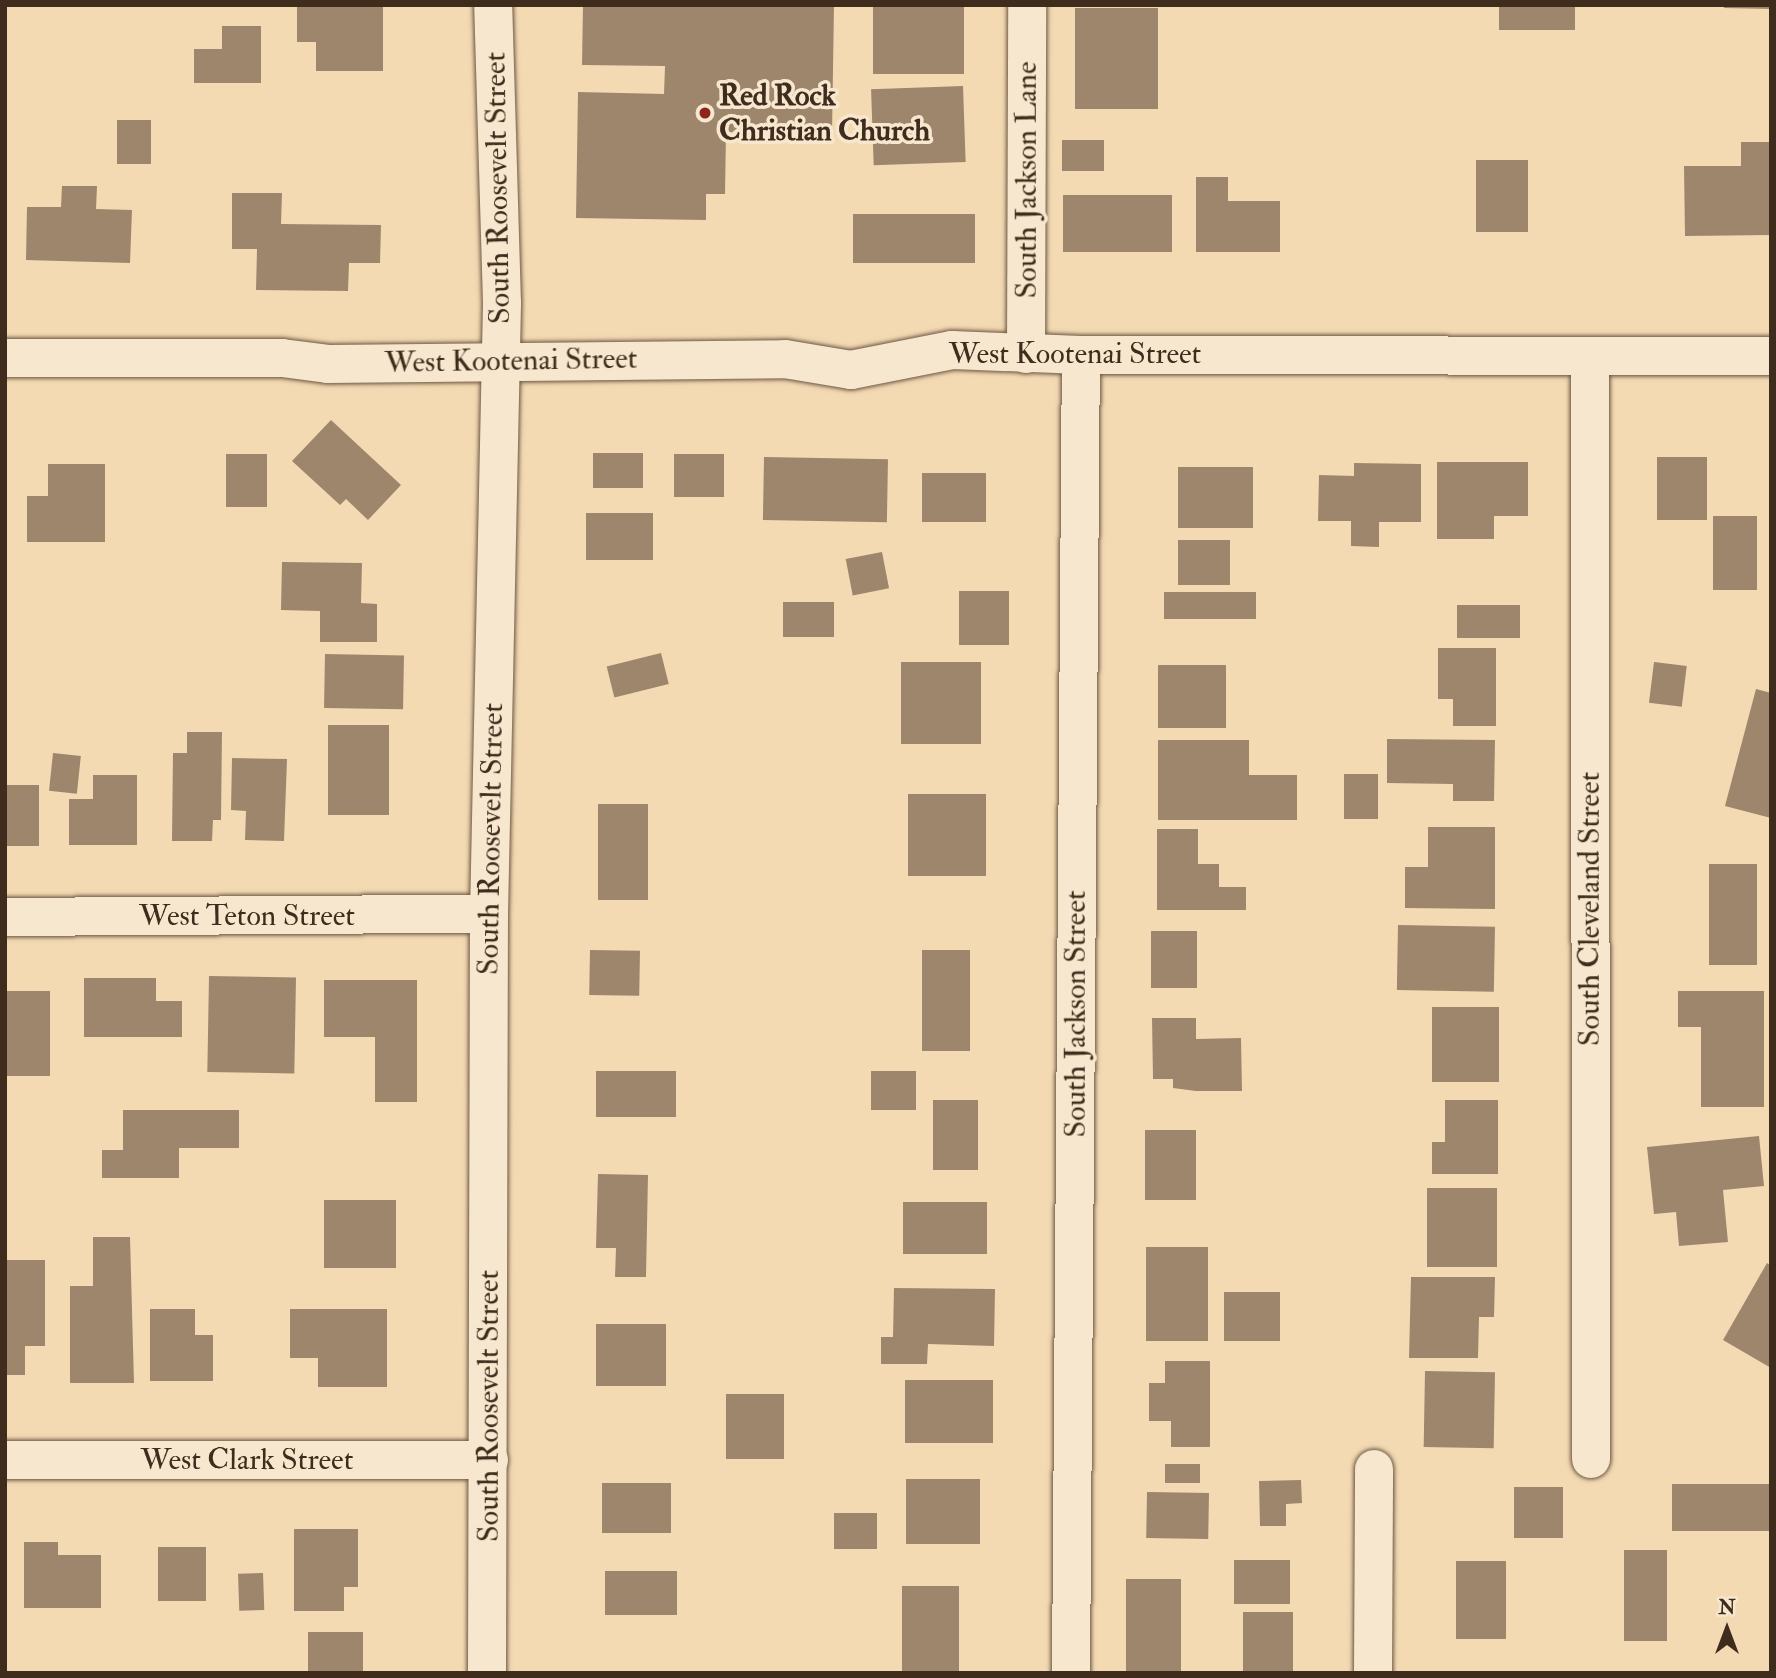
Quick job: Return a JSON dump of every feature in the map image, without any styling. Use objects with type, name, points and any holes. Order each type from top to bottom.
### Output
[{"type":"street","name":"South Roosevelt Street","points":[[487,1673],[489,914],[501,361],[493,5]]},
{"type":"street","name":"South Jackson Lane","points":[[1026,354],[1027,5]]},
{"type":"street","name":"West Kootenai Street","points":[[5,358],[282,358],[328,364],[785,359],[851,370],[952,350],[1081,355],[1590,359],[1771,356]]},
{"type":"street","name":"South Jackson Street","points":[[1071,1673],[1081,355]]},
{"type":"street","name":"South Cleveland Street","points":[[1590,359],[1591,1459]]},
{"type":"street","name":"West Teton Street","points":[[5,918],[489,914]]},
{"type":"street","name":"West Clark Street","points":[[5,1460],[489,1460]]},
{"type":"street","points":[[1373,1673],[1374,1469]]},
{"type":"building","points":[[297,5],[383,5],[383,71],[316,71],[316,42],[297,42]]},
{"type":"building","name":"Red Rock Christian Church","points":[[583,5],[834,5],[832,134],[726,132],[725,194],[706,194],[706,220],[576,218],[578,92],[664,94],[665,66],[582,65]]},
{"type":"building","points":[[873,5],[964,5],[964,74],[873,74]]},
{"type":"building","points":[[1499,5],[1575,5],[1575,30],[1499,30]]},
{"type":"building","points":[[1724,5],[1771,5],[1771,9],[1724,8]]},
{"type":"building","points":[[1075,8],[1158,8],[1158,109],[1075,109]]},
{"type":"building","points":[[222,26],[261,26],[261,83],[194,83],[194,49],[222,49]]},
{"type":"building","points":[[963,86],[966,162],[874,165],[871,89]]},
{"type":"building","points":[[117,120],[151,120],[151,164],[117,164]]},
{"type":"building","points":[[1062,140],[1104,140],[1104,171],[1062,171]]},
{"type":"building","points":[[1741,142],[1771,142],[1771,235],[1685,236],[1684,166],[1741,166]]},
{"type":"building","points":[[1476,160],[1528,160],[1528,232],[1476,232]]},
{"type":"building","points":[[1196,177],[1228,177],[1228,201],[1280,201],[1280,252],[1196,252]]},
{"type":"building","points":[[62,186],[97,186],[96,209],[132,210],[130,263],[26,260],[27,207],[61,207]]},
{"type":"building","points":[[232,193],[282,193],[281,224],[381,225],[380,263],[349,263],[348,291],[256,290],[257,249],[232,249]]},
{"type":"building","points":[[1063,195],[1172,195],[1172,252],[1063,252]]},
{"type":"building","points":[[853,214],[975,214],[975,263],[853,263]]},
{"type":"building","points":[[331,420],[401,485],[368,520],[346,499],[340,505],[292,461]]},
{"type":"building","points":[[593,453],[643,453],[643,488],[593,488]]},
{"type":"building","points":[[226,454],[267,454],[267,507],[226,507]]},
{"type":"building","points":[[674,454],[724,454],[724,497],[674,497]]},
{"type":"building","points":[[764,457],[888,459],[887,522],[763,520]]},
{"type":"building","points":[[1657,457],[1707,457],[1707,520],[1657,520]]},
{"type":"building","points":[[1437,462],[1528,462],[1528,516],[1494,516],[1494,539],[1437,539]]},
{"type":"building","points":[[1354,463],[1421,464],[1421,522],[1379,522],[1379,547],[1351,546],[1351,521],[1318,521],[1319,475],[1354,476]]},
{"type":"building","points":[[48,464],[105,464],[105,542],[27,542],[27,496],[48,496]]},
{"type":"building","points":[[1178,467],[1253,467],[1253,528],[1178,528]]},
{"type":"building","points":[[922,473],[986,473],[986,522],[922,522]]},
{"type":"building","points":[[586,513],[653,513],[653,560],[586,560]]},
{"type":"building","points":[[1713,516],[1757,516],[1757,590],[1713,590]]},
{"type":"building","points":[[1178,540],[1230,540],[1230,585],[1178,585]]},
{"type":"building","points":[[882,552],[889,588],[853,595],[846,559]]},
{"type":"building","points":[[282,562],[362,563],[361,603],[377,604],[377,642],[320,642],[320,611],[281,610]]},
{"type":"building","points":[[959,591],[1009,591],[1009,645],[959,645]]},
{"type":"building","points":[[1164,592],[1256,592],[1256,619],[1164,619]]},
{"type":"building","points":[[783,602],[834,602],[834,637],[783,637]]},
{"type":"building","points":[[1457,605],[1520,605],[1520,638],[1457,638]]},
{"type":"building","points":[[1438,648],[1496,648],[1496,726],[1453,726],[1453,699],[1438,699]]},
{"type":"building","points":[[661,653],[669,684],[614,698],[607,667]]},
{"type":"building","points":[[325,654],[404,655],[403,709],[324,708]]},
{"type":"building","points":[[901,662],[981,662],[981,744],[901,744]]},
{"type":"building","points":[[1654,662],[1687,666],[1682,707],[1649,703]]},
{"type":"building","points":[[1158,665],[1226,665],[1226,728],[1158,728]]},
{"type":"building","points":[[1756,689],[1771,693],[1771,818],[1725,806]]},
{"type":"building","points":[[328,725],[389,725],[389,815],[328,815]]},
{"type":"building","points":[[187,732],[222,732],[221,820],[213,820],[212,841],[172,841],[173,753],[187,753]]},
{"type":"building","points":[[1387,739],[1495,740],[1494,801],[1453,801],[1453,784],[1387,783]]},
{"type":"building","points":[[1158,740],[1249,740],[1249,775],[1297,775],[1297,820],[1158,820]]},
{"type":"building","points":[[53,753],[81,756],[77,794],[49,791]]},
{"type":"building","points":[[232,758],[287,759],[284,841],[245,840],[246,811],[231,810]]},
{"type":"building","points":[[1344,774],[1378,774],[1378,819],[1344,819]]},
{"type":"building","points":[[93,775],[137,775],[137,845],[69,845],[69,799],[93,799]]},
{"type":"building","points":[[5,785],[39,785],[39,846],[5,846]]},
{"type":"building","points":[[908,794],[986,794],[986,876],[908,876]]},
{"type":"building","points":[[598,804],[648,804],[648,900],[598,900]]},
{"type":"building","points":[[1428,827],[1495,827],[1495,909],[1405,908],[1405,867],[1428,867]]},
{"type":"building","points":[[1157,829],[1198,829],[1198,864],[1219,864],[1219,887],[1246,887],[1246,910],[1157,910]]},
{"type":"building","points":[[1709,864],[1757,864],[1757,965],[1709,965]]},
{"type":"building","points":[[1398,925],[1495,927],[1494,992],[1397,990]]},
{"type":"building","points":[[1151,931],[1197,931],[1197,988],[1151,988]]},
{"type":"building","points":[[590,950],[640,951],[639,996],[589,995]]},
{"type":"building","points":[[922,950],[970,950],[970,1051],[922,1051]]},
{"type":"building","points":[[209,976],[296,978],[294,1074],[207,1072]]},
{"type":"building","points":[[84,978],[156,978],[156,1001],[182,1001],[182,1037],[84,1037]]},
{"type":"building","points":[[324,980],[417,980],[417,1102],[375,1102],[375,1037],[324,1037]]},
{"type":"building","points":[[5,991],[50,991],[50,1076],[5,1076]]},
{"type":"building","points":[[1678,991],[1764,991],[1764,1107],[1701,1107],[1701,1027],[1678,1027]]},
{"type":"building","points":[[1432,1007],[1499,1007],[1499,1082],[1432,1082]]},
{"type":"building","points":[[1152,1018],[1196,1018],[1196,1039],[1241,1038],[1242,1091],[1173,1088],[1173,1079],[1153,1079]]},
{"type":"building","points":[[596,1071],[676,1071],[676,1117],[596,1117]]},
{"type":"building","points":[[871,1071],[916,1071],[916,1110],[871,1110]]},
{"type":"building","points":[[933,1100],[978,1100],[978,1170],[933,1170]]},
{"type":"building","points":[[1445,1100],[1498,1100],[1498,1174],[1432,1174],[1432,1142],[1445,1142]]},
{"type":"building","points":[[123,1110],[239,1110],[239,1148],[179,1148],[179,1178],[102,1178],[102,1150],[123,1150]]},
{"type":"building","points":[[1145,1130],[1196,1130],[1196,1200],[1145,1200]]},
{"type":"building","points":[[1759,1136],[1764,1186],[1723,1190],[1728,1242],[1679,1246],[1676,1212],[1654,1214],[1647,1147]]},
{"type":"building","points":[[598,1174],[648,1175],[646,1277],[615,1277],[616,1248],[596,1248]]},
{"type":"building","points":[[1427,1188],[1497,1188],[1497,1267],[1427,1267]]},
{"type":"building","points":[[324,1200],[396,1200],[396,1268],[324,1268]]},
{"type":"building","points":[[903,1202],[987,1202],[987,1254],[903,1254]]},
{"type":"building","points":[[93,1237],[130,1237],[134,1383],[70,1383],[70,1286],[93,1286]]},
{"type":"building","points":[[1146,1247],[1208,1247],[1208,1341],[1146,1341]]},
{"type":"building","points":[[5,1260],[45,1260],[45,1346],[25,1346],[25,1375],[5,1375]]},
{"type":"building","points":[[1767,1263],[1771,1266],[1771,1368],[1723,1340]]},
{"type":"building","points":[[1411,1277],[1495,1277],[1494,1317],[1479,1317],[1478,1358],[1409,1358]]},
{"type":"building","points":[[894,1288],[995,1289],[994,1346],[928,1344],[927,1364],[881,1364],[881,1337],[893,1337]]},
{"type":"building","points":[[1224,1292],[1280,1292],[1280,1341],[1224,1341]]},
{"type":"building","points":[[150,1309],[195,1309],[195,1335],[213,1335],[213,1381],[150,1381]]},
{"type":"building","points":[[290,1309],[387,1309],[387,1387],[318,1387],[318,1358],[290,1358]]},
{"type":"building","points":[[596,1324],[666,1324],[666,1386],[596,1386]]},
{"type":"building","points":[[1165,1361],[1210,1361],[1210,1447],[1171,1447],[1171,1421],[1149,1421],[1149,1383],[1165,1383]]},
{"type":"building","points":[[1425,1371],[1495,1372],[1494,1448],[1424,1447]]},
{"type":"building","points":[[905,1380],[993,1380],[993,1443],[905,1443]]},
{"type":"building","points":[[726,1394],[784,1394],[784,1459],[726,1459]]},
{"type":"building","points":[[1165,1464],[1200,1464],[1200,1483],[1165,1483]]},
{"type":"building","points":[[906,1479],[980,1479],[980,1544],[906,1544]]},
{"type":"building","points":[[1301,1480],[1302,1503],[1286,1504],[1286,1526],[1260,1526],[1259,1481]]},
{"type":"building","points":[[602,1483],[671,1483],[671,1533],[602,1533]]},
{"type":"building","points":[[1672,1484],[1771,1484],[1771,1531],[1672,1531]]},
{"type":"building","points":[[1514,1487],[1563,1487],[1563,1538],[1514,1538]]},
{"type":"building","points":[[1147,1492],[1209,1493],[1208,1539],[1146,1538]]},
{"type":"building","points":[[834,1513],[877,1513],[877,1549],[834,1549]]},
{"type":"building","points":[[294,1529],[358,1529],[358,1587],[344,1587],[344,1611],[294,1611]]},
{"type":"building","points":[[24,1542],[58,1542],[58,1555],[101,1555],[101,1608],[24,1608]]},
{"type":"building","points":[[158,1547],[206,1547],[206,1601],[158,1601]]},
{"type":"building","points":[[1624,1550],[1667,1550],[1667,1641],[1624,1641]]},
{"type":"building","points":[[1234,1560],[1290,1560],[1290,1604],[1234,1604]]},
{"type":"building","points":[[1456,1561],[1506,1561],[1506,1639],[1456,1639]]},
{"type":"building","points":[[605,1571],[677,1571],[677,1615],[605,1615]]},
{"type":"building","points":[[263,1573],[264,1610],[239,1611],[238,1574]]},
{"type":"building","points":[[1126,1579],[1181,1579],[1181,1673],[1126,1673]]},
{"type":"building","points":[[902,1586],[959,1586],[959,1673],[902,1673]]},
{"type":"building","points":[[1243,1612],[1293,1612],[1293,1673],[1243,1673]]},
{"type":"building","points":[[308,1632],[363,1632],[363,1673],[308,1673]]},
{"type":"place","name":"Red Rock Christian Church","points":[[705,113]]}]
